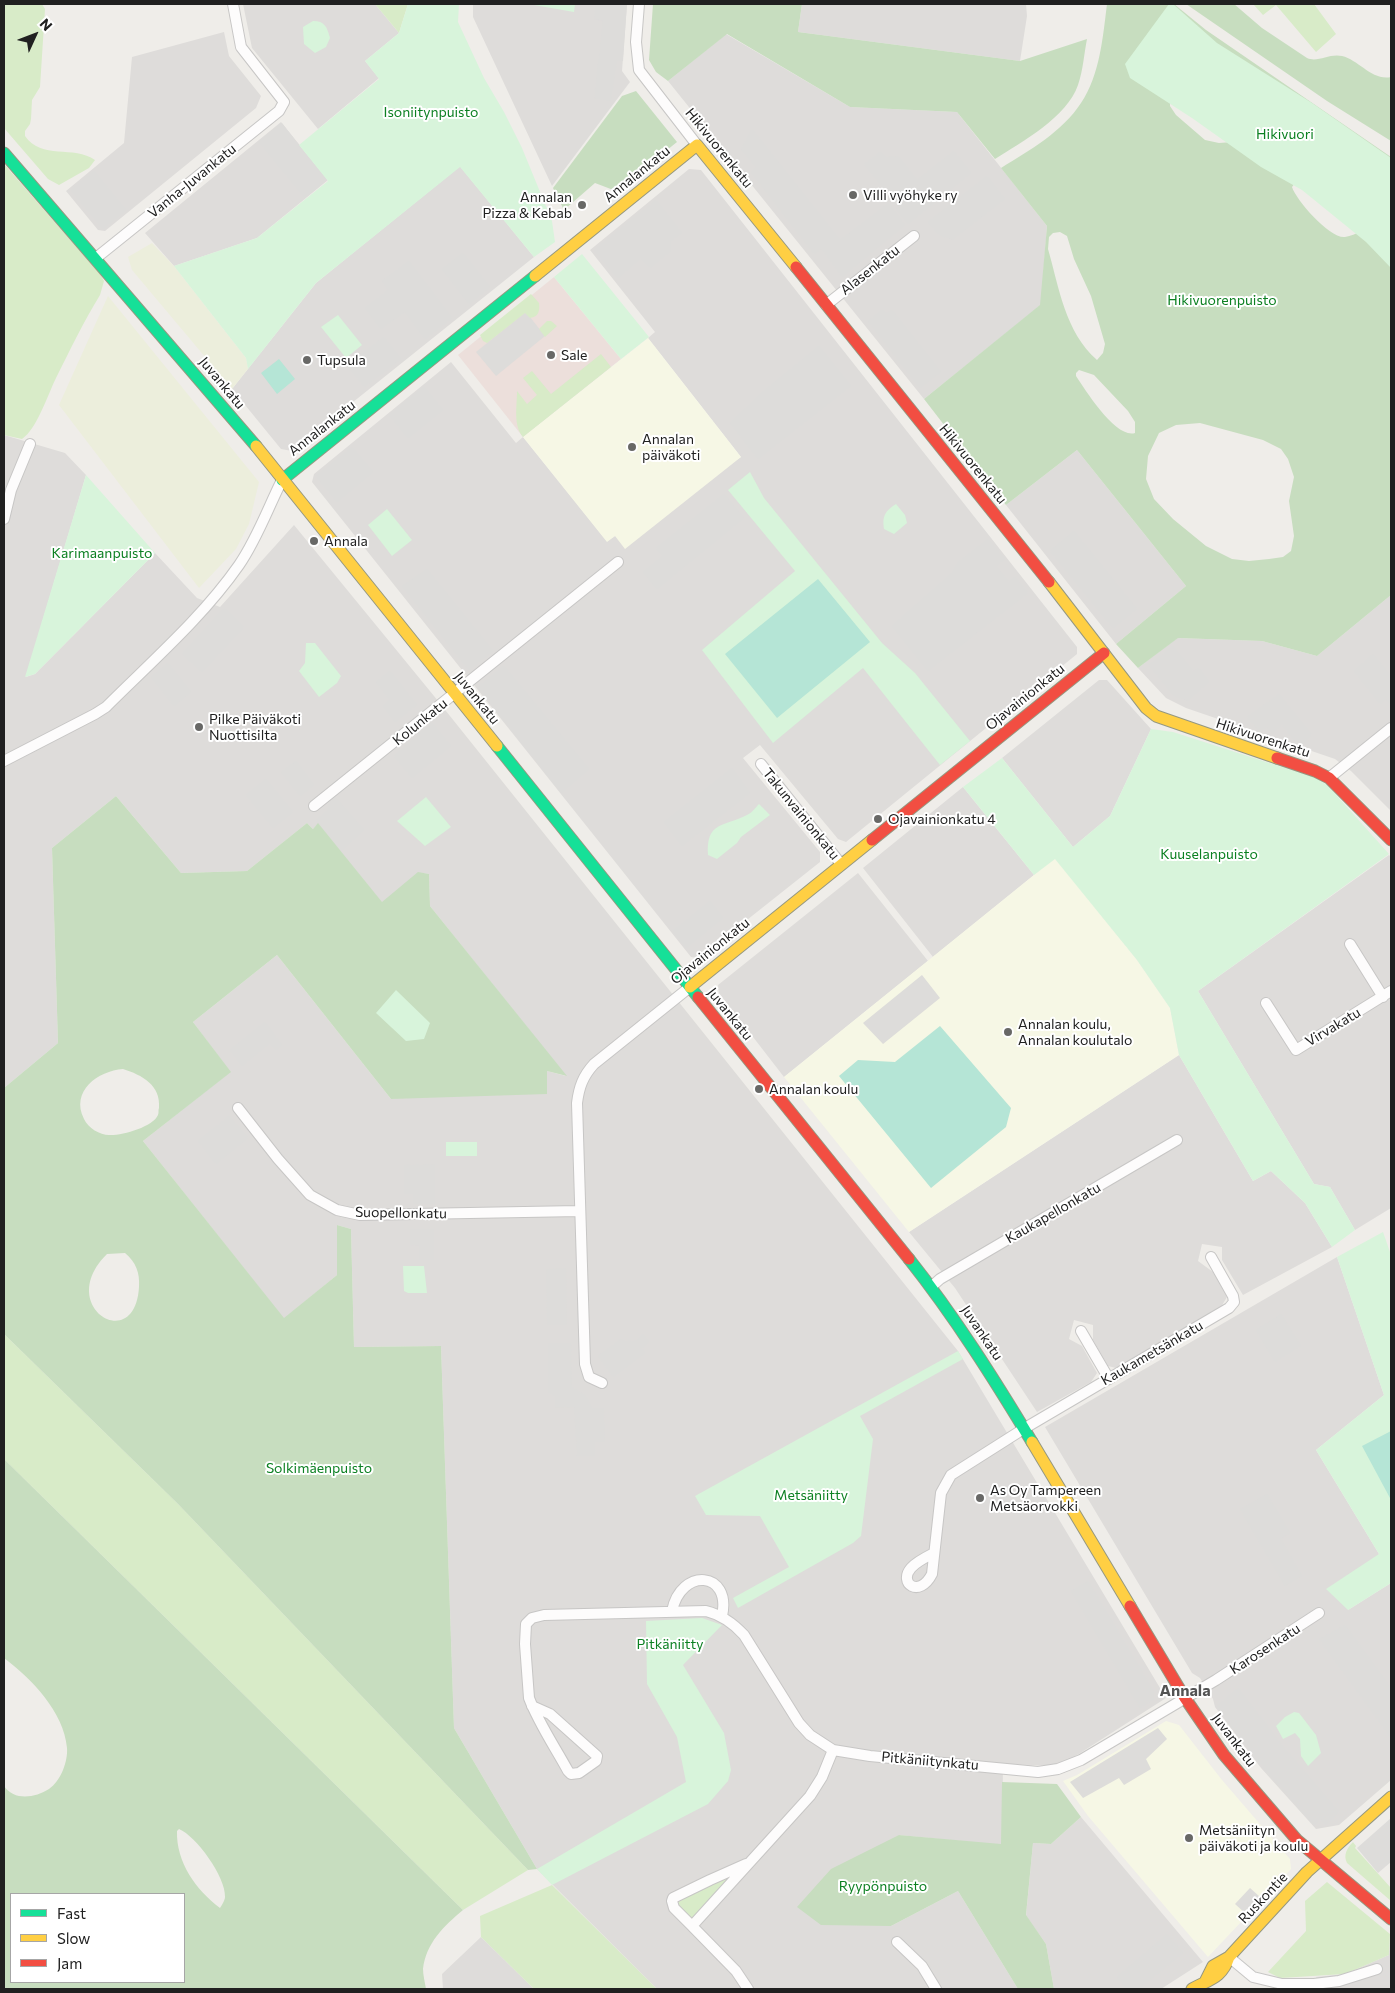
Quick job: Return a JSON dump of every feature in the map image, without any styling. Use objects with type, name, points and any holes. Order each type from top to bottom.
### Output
[{"type":"main road","name":"Hikivuorenkatu","points":[[697,145],[1036,565],[1142,704],[1156,716],[1183,727],[1316,771],[1329,778],[1391,840]]},
{"type":"main road","name":"Annalankatu","points":[[282,480],[697,145]]},
{"type":"main road","name":"Juvankatu","points":[[4,153],[96,258],[282,480],[931,1287],[985,1364],[1186,1698],[1224,1755],[1297,1840],[1391,1919]]},
{"type":"main road","name":"Ojavainionkatu","points":[[690,987],[1104,653]]},
{"type":"main road","points":[[1321,1860],[1391,1797]]},
{"type":"main road","name":"Ruskontie","points":[[1192,1989],[1220,1976],[1227,1966],[1229,1957],[1321,1860]]},
{"type":"street","name":"Vanha-Juvankatu","points":[[96,258],[279,111],[284,102],[241,47],[233,4]]},
{"type":"street","name":"Hikivuorenkatu","points":[[639,4],[636,42],[639,70],[697,145]]},
{"type":"street","name":"Alasenkatu","points":[[826,305],[914,236]]},
{"type":"street","points":[[4,519],[11,490],[30,444]]},
{"type":"street","name":"Annalankatu","points":[[4,761],[106,707],[167,646],[213,599],[240,564],[282,480]]},
{"type":"street","name":"Kolunkatu","points":[[314,806],[618,562]]},
{"type":"street","points":[[1329,778],[1391,728]]},
{"type":"street","name":"Takunvainionkatu","points":[[761,764],[841,864]]},
{"type":"street","points":[[1350,944],[1387,994]]},
{"type":"street","name":"Ojavainionkatu","points":[[602,1383],[588,1377],[585,1364],[577,1103],[583,1079],[594,1064],[690,987]]},
{"type":"street","name":"Virvakatu","points":[[1266,1003],[1296,1050],[1387,994]]},
{"type":"street","name":"Suopellonkatu","points":[[238,1108],[305,1190],[337,1210],[360,1214],[579,1212]]},
{"type":"street","name":"Kaukapellonkatu","points":[[931,1287],[940,1279],[1177,1140]]},
{"type":"street","name":"Kaukametsänkatu","points":[[934,1553],[941,1493],[948,1479],[958,1470],[1025,1428],[1229,1308],[1234,1302],[1234,1296],[1211,1256]]},
{"type":"street","points":[[1081,1331],[1109,1379]]},
{"type":"street","points":[[672,1611],[676,1598],[686,1584],[697,1581],[710,1581],[716,1585],[724,1601],[722,1616]]},
{"type":"street","name":"Pitkäniitynkatu","points":[[532,1706],[550,1714],[597,1756],[596,1761],[579,1773],[571,1774],[568,1771],[532,1706],[527,1692],[524,1636],[526,1624],[532,1618],[544,1615],[672,1611],[706,1611],[722,1616],[736,1626],[744,1635],[799,1723],[810,1735],[833,1750],[870,1756],[1038,1772],[1058,1769],[1081,1760],[1186,1698]]},
{"type":"street","name":"Karosenkatu","points":[[1186,1698],[1319,1613]]},
{"type":"street","points":[[692,1926],[810,1796],[822,1777],[833,1750]]},
{"type":"street","points":[[747,1864],[673,1898],[672,1901],[674,1908],[741,1976],[748,1989]]},
{"type":"street","points":[[897,1942],[922,1966],[936,1989]]},
{"type":"street","points":[[1229,1957],[1253,1977],[1282,1984],[1314,1984],[1339,1981],[1377,1969]]},
{"type":"shaded area","points":[[243,4],[375,4],[399,33],[365,61],[379,78],[318,129],[252,48]]},
{"type":"shaded area","points":[[473,4],[627,4],[622,71],[630,82],[552,186],[473,17]]},
{"type":"shaded area","points":[[596,4],[627,4],[623,61],[617,61],[611,101],[594,98],[603,21],[594,19]]},
{"type":"shaded area","points":[[802,4],[1026,4],[1027,16],[1020,61],[798,32]]},
{"type":"shaded area","points":[[224,32],[229,56],[261,96],[256,108],[105,231],[98,230],[66,191],[124,143],[132,57]]},
{"type":"shaded area","points":[[726,34],[850,107],[957,112],[1047,226],[1041,305],[924,399],[668,81]]},
{"type":"shaded area","points":[[281,122],[328,180],[257,238],[174,266],[145,233]]},
{"type":"shaded area","points":[[282,123],[326,180],[305,198],[259,142]]},
{"type":"shaded area","points":[[752,129],[840,240],[889,203],[905,225],[842,277],[822,249],[814,254],[751,172],[756,167],[741,149]]},
{"type":"shaded area","points":[[954,151],[971,173],[908,224],[896,209],[898,206],[864,164],[880,152],[886,157],[898,156],[917,180]]},
{"type":"shaded area","points":[[460,166],[534,257],[292,451],[281,449],[232,389],[316,283]]},
{"type":"shaded area","points":[[689,169],[701,170],[1077,647],[1077,654],[846,842],[838,839],[760,745],[743,758],[820,852],[820,862],[699,958],[691,957],[312,482],[314,474],[451,362],[516,443],[523,437],[607,541],[741,457],[648,338],[655,332],[590,250]]},
{"type":"shaded area","points":[[94,171],[126,210],[103,229],[71,190]]},
{"type":"shaded area","points":[[987,176],[1005,199],[952,240],[939,235],[928,222]]},
{"type":"shaded area","points":[[656,200],[682,233],[671,241],[671,251],[650,268],[641,258],[618,278],[594,250]]},
{"type":"shaded area","points":[[152,243],[174,266],[246,358],[248,369],[232,389],[132,270],[128,257]]},
{"type":"shaded area","points":[[463,253],[490,287],[469,304],[442,269]]},
{"type":"shaded area","points":[[409,261],[452,318],[425,339],[405,312],[381,329],[365,308],[388,290],[382,281]]},
{"type":"shaded area","points":[[554,277],[621,359],[523,437],[458,355]]},
{"type":"shaded area","points":[[108,296],[259,482],[249,524],[236,549],[199,588],[59,405]]},
{"type":"shaded area","points":[[882,310],[886,313],[892,310],[941,372],[920,388],[868,321]]},
{"type":"shaded area","points":[[526,312],[545,336],[496,376],[476,352]]},
{"type":"shaded area","points":[[384,337],[401,359],[364,387],[347,365]]},
{"type":"shaded area","name":"Annalan päiväkoti","points":[[648,338],[741,457],[625,549],[615,536],[607,542],[523,437]]},
{"type":"shaded area","points":[[819,346],[851,386],[758,459],[730,423],[765,390]]},
{"type":"shaded area","points":[[424,387],[443,410],[408,438],[389,415]]},
{"type":"shaded area","points":[[4,435],[65,453],[86,475],[26,677],[35,674],[155,553],[197,598],[220,607],[294,525],[434,696],[958,1351],[1166,1698],[1060,1766],[1003,1764],[1002,1845],[899,1835],[891,1926],[958,1891],[1018,1989],[657,1989],[537,1869],[454,1728],[441,1346],[354,1347],[351,1229],[337,1225],[337,1275],[284,1319],[143,1141],[230,1072],[193,1022],[277,955],[391,1099],[547,1071],[566,1076],[430,906],[429,874],[418,873],[382,903],[318,824],[313,829],[307,823],[247,871],[181,873],[116,796],[52,848],[58,1043],[4,1088]]},
{"type":"shaded area","points":[[352,447],[373,472],[337,502],[316,476]]},
{"type":"shaded area","points":[[1077,450],[1186,586],[1116,644],[1006,505]]},
{"type":"shaded area","points":[[724,494],[744,518],[657,589],[643,572],[663,556],[656,548]]},
{"type":"shaded area","points":[[1074,531],[1137,609],[1113,628],[1050,551]]},
{"type":"shaded area","points":[[988,539],[1005,559],[996,566],[1009,582],[1015,577],[1028,593],[928,671],[892,626],[952,573],[957,563]]},
{"type":"shaded area","points":[[427,569],[493,651],[469,670],[402,586]]},
{"type":"shaded area","points":[[1391,595],[1391,811],[1351,771],[1335,759],[1186,708],[1166,698],[1138,668],[1177,638],[1262,641],[1317,656]]},
{"type":"shaded area","points":[[224,608],[244,627],[202,672],[182,654]]},
{"type":"shaded area","points":[[1173,646],[1193,671],[1199,668],[1209,682],[1187,701],[1174,696],[1149,665]]},
{"type":"shaded area","points":[[1373,654],[1391,676],[1391,705],[1386,699],[1380,704],[1354,671]]},
{"type":"shaded area","points":[[168,663],[191,692],[174,706],[151,677]]},
{"type":"shaded area","points":[[504,666],[589,769],[561,793],[478,687]]},
{"type":"shaded area","points":[[390,671],[417,705],[395,722],[383,706],[390,700],[376,682]]},
{"type":"shaded area","points":[[1099,680],[1107,680],[1151,729],[1110,816],[1073,847],[1002,758]]},
{"type":"shaded area","points":[[1279,694],[1312,735],[1300,747],[1282,725],[1272,733],[1267,727],[1260,732],[1247,717]]},
{"type":"shaded area","points":[[432,723],[451,746],[412,778],[394,756]]},
{"type":"shaded area","points":[[296,761],[314,785],[300,796],[281,772]]},
{"type":"shaded area","points":[[732,768],[750,793],[682,846],[664,822]]},
{"type":"shaded area","points":[[266,779],[293,812],[273,828],[246,795]]},
{"type":"shaded area","points":[[963,787],[1034,875],[933,957],[863,868]]},
{"type":"shaded area","points":[[335,797],[364,830],[341,851],[316,820],[327,811],[329,803]]},
{"type":"shaded area","points":[[1389,855],[1391,857],[1391,1208],[1355,1230],[1330,1187],[1314,1184],[1198,991]]},
{"type":"shaded area","name":"Annalan koulu, Annalan koulutalo","points":[[1055,858],[1137,960],[1170,1008],[1179,1055],[909,1232],[784,1077]]},
{"type":"shaded area","points":[[858,873],[928,961],[784,1077],[719,993],[718,985]]},
{"type":"shaded area","points":[[710,901],[723,918],[686,948],[673,931]]},
{"type":"shaded area","points":[[922,975],[940,998],[883,1044],[863,1023]]},
{"type":"shaded area","points":[[265,1022],[282,1045],[276,1050],[270,1043],[242,1066],[230,1050]]},
{"type":"shaded area","points":[[1179,1055],[1253,1181],[1271,1171],[1305,1203],[1332,1247],[1243,1295],[1222,1260],[1222,1247],[1202,1244],[1198,1261],[1213,1272],[1227,1297],[1221,1307],[1116,1368],[1108,1366],[1093,1340],[1093,1325],[1074,1320],[1069,1339],[1082,1346],[1097,1373],[1091,1382],[1037,1412],[955,1288],[909,1232]]},
{"type":"shaded area","points":[[229,1116],[248,1138],[216,1164],[198,1141]]},
{"type":"shaded area","points":[[435,1164],[435,1204],[413,1204],[413,1194],[404,1194],[404,1165]]},
{"type":"shaded area","points":[[410,1229],[434,1229],[434,1260],[419,1260],[419,1246],[410,1245]]},
{"type":"shaded area","points":[[1337,1257],[1384,1395],[1316,1450],[1379,1554],[1348,1610],[1391,1583],[1391,1780],[1339,1825],[1316,1829],[1261,1768],[1215,1707],[1213,1699],[1200,1678],[1192,1673],[1045,1427]]},
{"type":"shaded area","points":[[566,1268],[567,1325],[547,1325],[546,1269]]},
{"type":"shaded area","points":[[1281,1314],[1301,1346],[1275,1362],[1256,1330]]},
{"type":"shaded area","points":[[643,1334],[649,1342],[642,1348],[645,1353],[613,1377],[598,1356],[621,1339],[626,1341],[637,1340]]},
{"type":"shaded area","points":[[548,1343],[571,1343],[572,1387],[586,1396],[592,1408],[604,1408],[605,1442],[595,1442],[595,1456],[577,1456],[574,1407],[555,1408],[555,1396],[548,1392]]},
{"type":"shaded area","points":[[1267,1494],[1290,1533],[1281,1539],[1302,1576],[1285,1586],[1240,1509]]},
{"type":"shaded area","points":[[1088,1581],[1154,1692],[1154,1699],[1140,1708],[1071,1591]]},
{"type":"shaded area","points":[[1345,1625],[1391,1688],[1391,1738],[1319,1639]]},
{"type":"shaded area","points":[[1238,1688],[1285,1749],[1339,1812],[1326,1825],[1321,1819],[1314,1826],[1262,1766],[1216,1707]]},
{"type":"shaded area","name":"Metsäniityn päiväkoti ja koulu","points":[[1166,1721],[1179,1725],[1222,1780],[1290,1859],[1291,1869],[1208,1957],[1088,1816],[1063,1781],[1077,1775]]},
{"type":"shaded area","points":[[1158,1728],[1167,1739],[1146,1759],[1151,1769],[1124,1785],[1119,1778],[1083,1798],[1070,1782]]},
{"type":"shaded area","points":[[1081,1817],[1203,1962],[1161,1989],[1054,1989],[1046,1944],[1026,1916],[1033,1843],[1051,1844]]},
{"type":"shaded area","points":[[1391,1818],[1391,1862],[1378,1873],[1357,1848]]},
{"type":"shaded area","points":[[1250,1888],[1260,1897],[1245,1913],[1235,1904]]},
{"type":"shaded area","points":[[1167,1934],[1183,1953],[1139,1989],[1127,1989],[1117,1977]]},
{"type":"shaded area","points":[[1390,1934],[1391,1989],[1322,1989],[1316,1977],[1345,1974],[1389,1955]]},
{"type":"shaded area","points":[[481,1937],[534,1989],[443,1989],[442,1974]]},
{"type":"green space","points":[[4,4],[42,4],[45,9],[40,87],[32,100],[31,119],[25,131],[25,136],[40,148],[77,153],[95,160],[89,168],[59,185],[48,179],[4,128]]},
{"type":"green space","points":[[375,4],[408,4],[399,33]]},
{"type":"green space","name":"Isoniitynpuisto","points":[[408,4],[459,4],[458,22],[484,78],[522,148],[552,221],[555,242],[534,257],[460,167],[316,283],[248,369],[246,358],[174,266],[257,238],[328,181],[299,145],[379,79],[365,61],[399,33]]},
{"type":"green space","points":[[534,4],[575,4],[574,12]]},
{"type":"green space","points":[[653,4],[802,4],[798,32],[1020,61],[1087,39],[1078,85],[1064,108],[1042,128],[995,159],[957,112],[850,107],[727,34],[668,81],[656,72],[649,60]]},
{"type":"green space","name":"Hikivuorenpuisto","points":[[1107,4],[1174,4],[1206,30],[1391,157],[1391,223],[1383,211],[1363,191],[1305,151],[1282,130],[1242,127],[1233,123],[1204,97],[1196,93],[1187,91],[1175,93],[1170,100],[1170,106],[1176,115],[1205,140],[1219,143],[1273,139],[1285,142],[1315,173],[1355,198],[1355,203],[1352,204],[1296,182],[1292,187],[1295,193],[1314,218],[1331,232],[1345,237],[1375,227],[1386,234],[1391,243],[1391,595],[1317,656],[1262,641],[1178,638],[1138,668],[1116,644],[1186,586],[1077,450],[1006,505],[924,399],[1040,305],[1047,226],[1001,168],[1055,132],[1081,103],[1097,68]],"holes":[[[1060,232],[1067,236],[1074,259],[1091,296],[1105,344],[1103,353],[1097,360],[1077,336],[1070,323],[1060,293],[1048,249],[1049,237],[1053,233]],[[1079,370],[1094,375],[1128,411],[1135,422],[1135,433],[1127,433],[1111,422],[1087,392],[1076,376]],[[1200,423],[1263,440],[1281,449],[1288,459],[1294,477],[1289,501],[1294,536],[1291,551],[1283,557],[1269,559],[1249,561],[1232,559],[1206,546],[1173,519],[1154,499],[1146,479],[1148,456],[1159,433],[1176,425]]]},
{"type":"green space","name":"Hikivuori","points":[[1169,4],[1173,4],[1217,43],[1312,103],[1391,158],[1391,268],[1366,242],[1302,190],[1261,167],[1192,118],[1130,78],[1125,64]]},
{"type":"green space","points":[[1186,4],[1234,4],[1262,28],[1307,58],[1342,56],[1378,76],[1391,77],[1391,141],[1327,101]]},
{"type":"green space","points":[[1253,4],[1314,4],[1336,34],[1316,52],[1276,5],[1263,15]]},
{"type":"green space","points":[[313,21],[325,25],[330,38],[326,47],[315,53],[304,44],[303,27]]},
{"type":"green space","points":[[636,91],[677,142],[616,191],[595,183],[564,210],[553,188],[622,96]]},
{"type":"green space","points":[[4,164],[100,274],[104,281],[100,295],[56,378],[42,411],[33,428],[22,439],[4,435]]},
{"type":"green space","points":[[582,254],[649,337],[621,359],[554,277]]},
{"type":"green space","points":[[531,294],[539,303],[537,315],[530,318],[525,313],[487,343],[483,341],[480,335]]},
{"type":"green space","points":[[338,315],[362,345],[346,358],[321,327]]},
{"type":"green space","points":[[547,321],[551,321],[557,326],[545,337],[539,329]]},
{"type":"green space","points":[[601,354],[611,367],[523,437],[517,421],[517,391],[527,404],[537,395],[523,378],[532,371],[551,394]]},
{"type":"green space","points":[[279,359],[295,379],[277,394],[261,373]]},
{"type":"green space","points":[[750,472],[764,498],[882,643],[915,673],[970,741],[940,765],[863,668],[773,743],[702,650],[795,571],[728,490]]},
{"type":"green space","name":"Karimaanpuisto","points":[[86,475],[155,553],[35,674],[25,677]]},
{"type":"green space","points":[[896,504],[905,515],[907,523],[894,534],[884,529],[883,521],[889,509]]},
{"type":"green space","points":[[387,509],[412,540],[392,556],[368,525]]},
{"type":"green space","points":[[818,579],[870,642],[777,718],[725,654]]},
{"type":"green space","points":[[306,643],[315,643],[341,676],[337,683],[319,697],[299,671],[305,663]]},
{"type":"green space","name":"Kuuselanpuisto","points":[[1151,729],[1173,732],[1316,778],[1328,786],[1389,854],[1198,991],[1314,1184],[1330,1187],[1355,1230],[1332,1247],[1305,1203],[1271,1171],[1253,1181],[1179,1055],[1170,1008],[1137,960],[1055,859],[1034,875],[963,787],[1002,758],[1073,847],[1110,816]]},
{"type":"green space","name":"Solkimäenpuisto","points":[[116,796],[181,873],[247,871],[307,823],[313,829],[318,823],[382,902],[418,872],[429,874],[430,906],[567,1076],[547,1071],[547,1094],[391,1099],[277,955],[193,1022],[231,1072],[143,1141],[284,1318],[337,1275],[337,1225],[351,1229],[354,1347],[441,1346],[454,1728],[537,1869],[528,1870],[178,1504],[4,1334],[4,1088],[58,1043],[52,848]],"holes":[[[123,1069],[137,1074],[153,1087],[159,1100],[158,1114],[150,1123],[136,1130],[114,1135],[102,1134],[91,1128],[84,1119],[81,1100],[84,1091],[96,1078]],[[125,1253],[132,1260],[136,1268],[139,1277],[139,1287],[134,1308],[125,1318],[113,1321],[102,1316],[93,1305],[89,1291],[93,1273],[107,1254]]]},
{"type":"green space","points":[[426,797],[451,827],[425,846],[397,821]]},
{"type":"green space","points":[[759,804],[770,815],[741,837],[737,843],[717,859],[708,855],[708,844],[713,831],[724,824],[749,814]]},
{"type":"green space","points":[[396,990],[430,1023],[424,1039],[406,1041],[376,1013]]},
{"type":"green space","points":[[940,1026],[1011,1108],[1006,1127],[931,1188],[839,1076],[858,1060],[895,1062]]},
{"type":"green space","points":[[446,1142],[477,1142],[477,1156],[446,1156]]},
{"type":"green space","points":[[1383,1232],[1391,1255],[1391,1583],[1348,1610],[1326,1589],[1379,1554],[1316,1450],[1384,1395],[1337,1257]]},
{"type":"green space","points":[[403,1266],[424,1266],[427,1293],[408,1293],[404,1291]]},
{"type":"green space","points":[[4,1334],[178,1504],[528,1870],[463,1910],[4,1459]]},
{"type":"green space","name":"Metsäniitty","points":[[958,1351],[963,1359],[860,1416],[873,1439],[861,1536],[853,1543],[738,1608],[733,1598],[789,1567],[760,1516],[706,1515],[695,1496]]},
{"type":"green space","points":[[1391,1431],[1391,1498],[1390,1498],[1362,1446]]},
{"type":"green space","points":[[4,1459],[463,1910],[437,1936],[428,1951],[423,1969],[426,1989],[4,1989],[4,1786],[13,1794],[25,1797],[49,1789],[60,1776],[65,1765],[67,1753],[65,1735],[53,1709],[35,1686],[4,1658]],"holes":[[[179,1829],[186,1833],[209,1858],[221,1879],[225,1897],[220,1908],[203,1893],[184,1864],[180,1854],[177,1831]]]},
{"type":"green space","name":"Pitkäniitty","points":[[702,1618],[722,1625],[683,1665],[724,1733],[731,1770],[728,1781],[708,1804],[552,1885],[537,1869],[686,1782],[677,1737],[647,1684],[646,1621]]},
{"type":"green space","points":[[1294,1712],[1299,1713],[1316,1735],[1321,1753],[1308,1766],[1301,1756],[1300,1739],[1295,1733],[1283,1739],[1276,1726],[1285,1717]]},
{"type":"green space","name":"Ryypönpuisto","points":[[1002,1782],[1057,1784],[1081,1817],[1051,1844],[1033,1843],[1026,1915],[1046,1944],[1054,1989],[1018,1989],[958,1891],[891,1926],[821,1925],[797,1907],[831,1869],[899,1835],[1001,1844]]},
{"type":"green space","points":[[1353,1842],[1356,1846],[1355,1848],[1391,1888],[1391,1901],[1347,1863],[1346,1852]]},
{"type":"green space","points":[[727,1877],[730,1879],[695,1917],[689,1917],[677,1905],[676,1902]]},
{"type":"green space","points":[[1327,1882],[1390,1934],[1389,1955],[1345,1974],[1280,1978],[1268,1972],[1306,1931],[1305,1901]]},
{"type":"green space","points":[[552,1885],[657,1989],[534,1989],[481,1937],[480,1916]]},
{"type":"traffic: fast","points":[[4,153],[256,446]]},
{"type":"traffic: fast","points":[[282,480],[535,276]]},
{"type":"traffic: fast","points":[[497,746],[698,997]]},
{"type":"traffic: fast","points":[[909,1259],[974,1349],[1032,1442]]},
{"type":"traffic: slow","points":[[535,276],[697,145],[796,267]]},
{"type":"traffic: slow","points":[[256,446],[497,746]]},
{"type":"traffic: slow","points":[[1049,582],[1146,708],[1156,716],[1277,758]]},
{"type":"traffic: slow","points":[[690,987],[872,840]]},
{"type":"traffic: slow","points":[[1032,1442],[1130,1606]]},
{"type":"traffic: slow","points":[[1205,1982],[1213,1966],[1229,1957],[1307,1872],[1391,1797]]},
{"type":"traffic: slow","points":[[1192,1989],[1219,1974],[1229,1957]]},
{"type":"traffic: jam","points":[[796,267],[1049,582]]},
{"type":"traffic: jam","points":[[872,840],[1104,653]]},
{"type":"traffic: jam","points":[[1277,758],[1315,771],[1329,778],[1391,840]]},
{"type":"traffic: jam","points":[[698,997],[909,1259]]},
{"type":"traffic: jam","points":[[1130,1606],[1185,1698],[1224,1755],[1297,1840],[1391,1919]]},
{"type":"place","name":"Villi vyöhyke ry","points":[[853,195]]},
{"type":"place","name":"Annalan Pizza & Kebab","points":[[582,205]]},
{"type":"place","name":"Sale","points":[[551,355]]},
{"type":"place","name":"Tupsula","points":[[307,360]]},
{"type":"place","name":"Annalan päiväkoti","points":[[632,447]]},
{"type":"place","name":"Annala","points":[[314,541]]},
{"type":"place","name":"Pilke Päiväkoti Nuottisilta","points":[[199,727]]},
{"type":"place","name":"Ojavainionkatu 4","points":[[878,819]]},
{"type":"place","name":"Annalan koulu, Annalan koulutalo","points":[[1008,1032]]},
{"type":"place","name":"Annalan koulu","points":[[759,1089]]},
{"type":"place","name":"As Oy Tampereen Metsäorvokki","points":[[980,1498]]},
{"type":"place","name":"Metsäniityn päiväkoti ja koulu","points":[[1189,1838]]},
{"type":"district","name":"Annala","points":[[1185,1691]]}]
